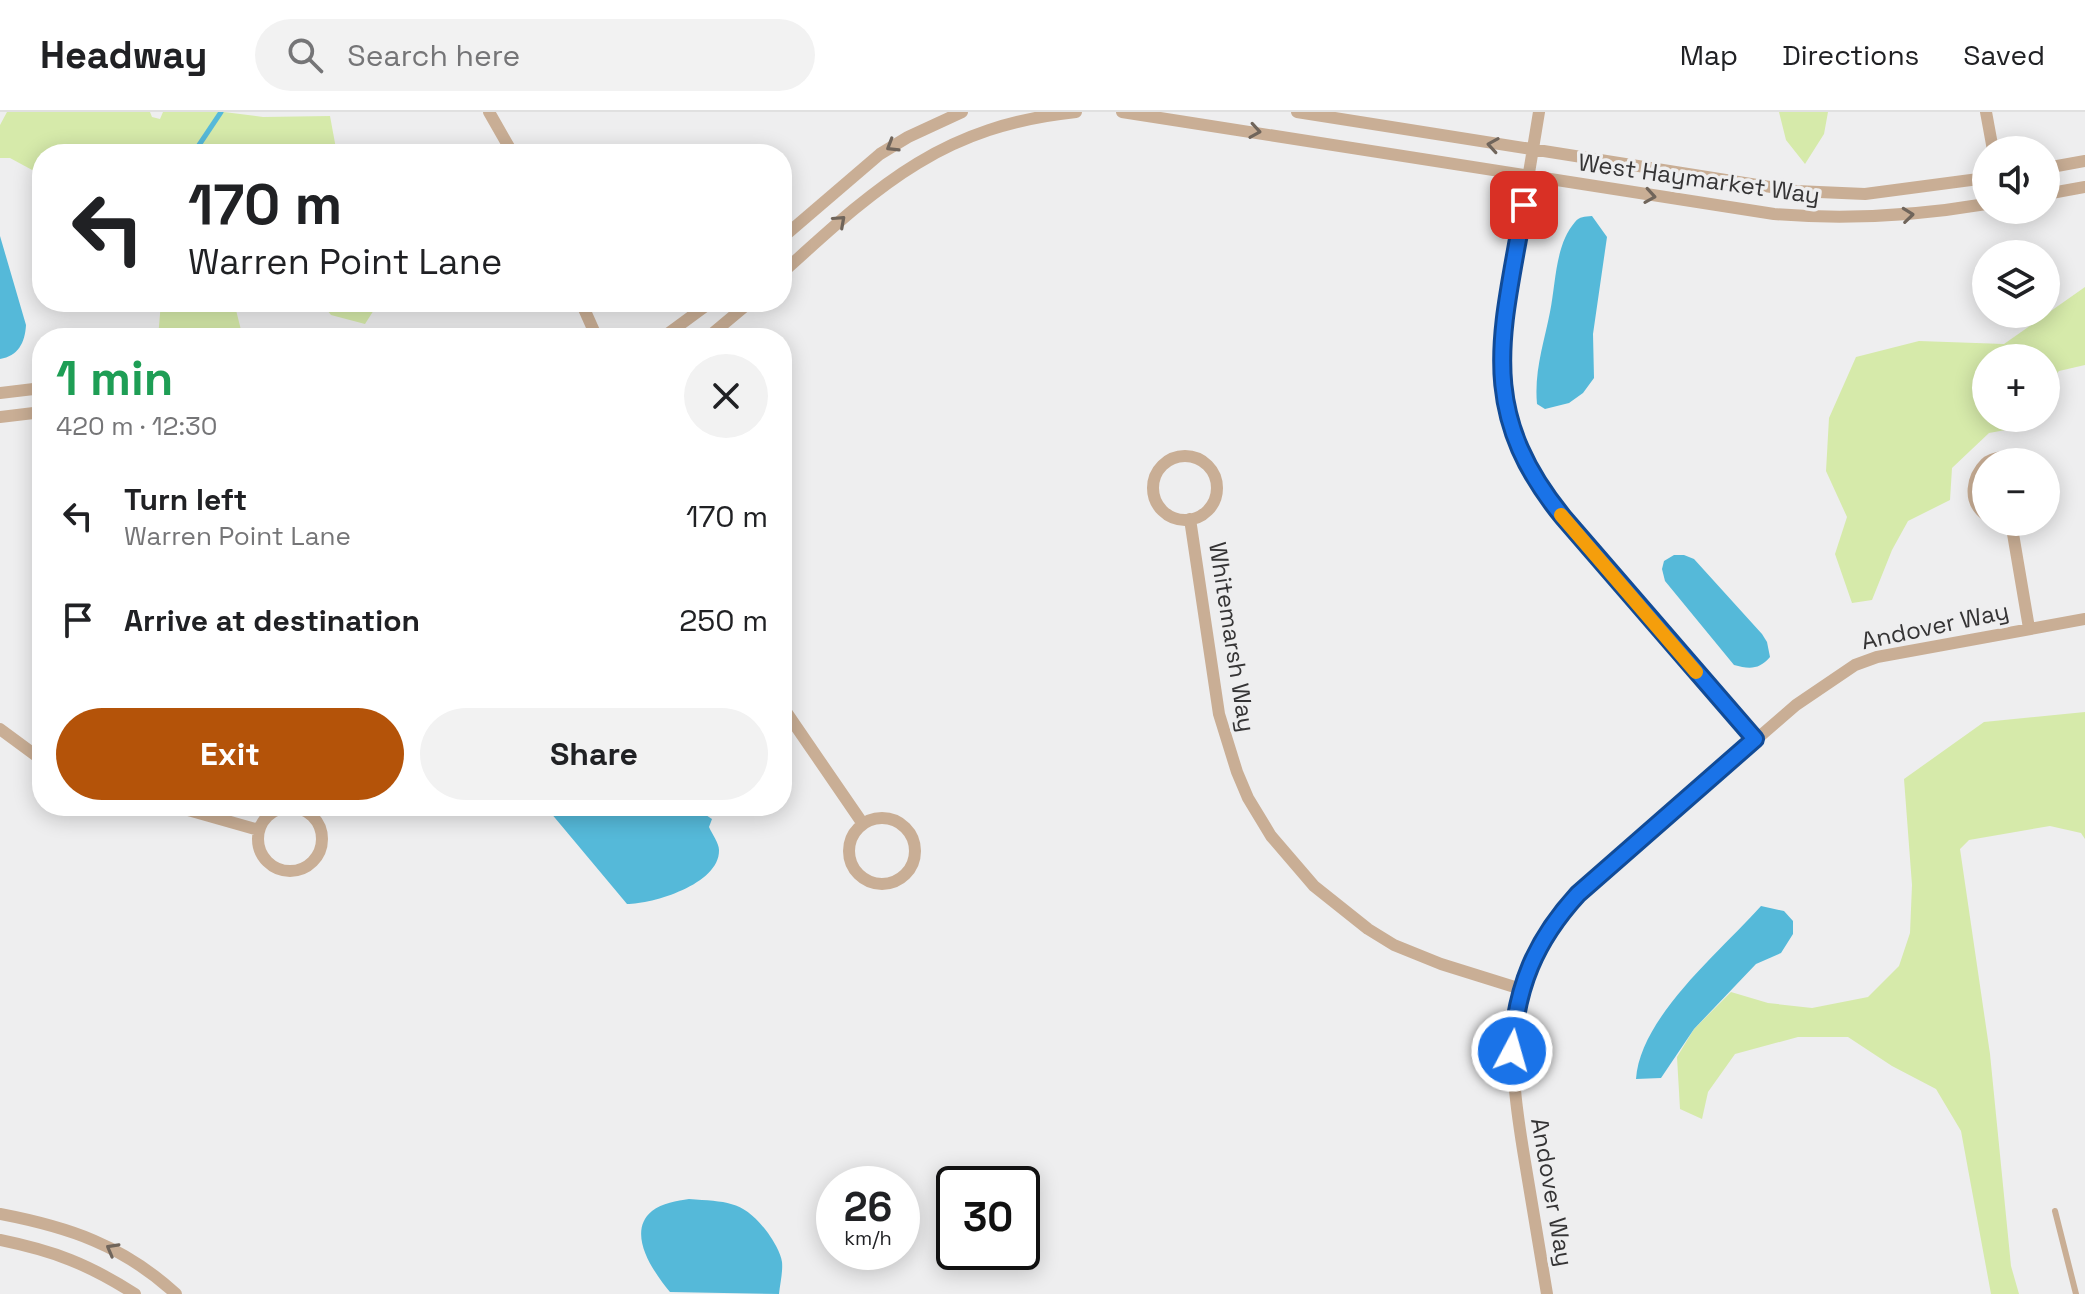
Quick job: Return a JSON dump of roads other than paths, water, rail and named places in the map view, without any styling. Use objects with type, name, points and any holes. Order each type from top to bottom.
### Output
[{"type":"street","points":[[489,112],[507,144]]},
{"type":"street","points":[[792,229],[880,154],[962,112]]},
{"type":"street","points":[[792,264],[866,197],[927,156],[1004,124],[1048,113],[1076,112]]},
{"type":"street","name":"West Haymarket Way","points":[[1122,112],[1736,210],[1845,219],[1972,206]]},
{"type":"street","name":"West Haymarket Way","points":[[1297,112],[1739,184],[1827,193],[1865,194],[1972,180]]},
{"type":"street","points":[[1539,112],[1501,343],[1501,371],[1512,434],[1525,464],[1549,500],[1755,739]]},
{"type":"street","points":[[1986,112],[1990,136]]},
{"type":"street","points":[[2060,165],[2085,161]]},
{"type":"street","points":[[2060,191],[2085,187]]},
{"type":"street","points":[[676,328],[697,312]]},
{"type":"street","points":[[719,328],[738,312]]},
{"type":"street","points":[[0,393],[32,389]]},
{"type":"street","points":[[0,417],[32,413]]},
{"type":"street","name":"Whitemarsh Way","points":[[1179,456],[1201,460],[1215,477],[1217,488],[1210,508],[1201,516],[1190,519],[1181,520],[1163,511],[1153,495],[1155,475],[1160,467],[1179,456]]},
{"type":"street","name":"Whitemarsh Way","points":[[1190,519],[1219,714],[1242,785],[1271,836],[1314,886],[1368,929],[1394,945],[1441,964],[1521,989]]},
{"type":"street","points":[[2013,536],[2029,628]]},
{"type":"street","name":"Andover Way","points":[[1547,1294],[1512,1078],[1513,1025],[1521,989],[1531,960],[1546,933],[1578,894],[1755,739],[1834,676],[1877,657],[2085,619]]},
{"type":"street","points":[[792,721],[863,824]]},
{"type":"street","points":[[0,729],[32,753]]},
{"type":"street","points":[[209,816],[259,830]]},
{"type":"street","points":[[268,816],[259,830],[258,844],[265,860],[279,869],[296,871],[311,864],[321,850],[322,833],[312,816]]},
{"type":"street","points":[[873,820],[894,821],[910,834],[915,855],[906,874],[898,880],[878,884],[860,876],[854,868],[849,849],[851,840],[863,824],[873,820]]},
{"type":"street","points":[[135,1294],[67,1257],[3,1240],[5,1215],[57,1225],[94,1239],[131,1260],[176,1294]]},
{"type":"lane","points":[[2055,1211],[2076,1294]]},
{"type":"water","points":[[1592,216],[1607,237],[1593,334],[1594,378],[1583,393],[1569,403],[1545,409],[1537,404],[1537,380],[1557,265],[1568,231],[1580,218]]},
{"type":"water","points":[[0,236],[26,325],[19,348],[12,355],[0,359]]},
{"type":"water","points":[[1674,555],[1694,559],[1762,634],[1770,657],[1766,661],[1754,667],[1734,665],[1665,581],[1664,561]]},
{"type":"water","points":[[553,816],[707,816],[712,819],[709,827],[719,850],[709,873],[668,896],[627,904]]},
{"type":"water","points":[[1761,906],[1784,911],[1793,921],[1793,934],[1781,953],[1756,964],[1694,1029],[1661,1078],[1636,1079],[1641,1056],[1667,1009]]},
{"type":"water","points":[[689,1199],[734,1205],[759,1222],[781,1258],[779,1294],[670,1292],[645,1253],[641,1230],[644,1220],[656,1208]]},
{"type":"waterway","points":[[200,144],[221,112]]}]
